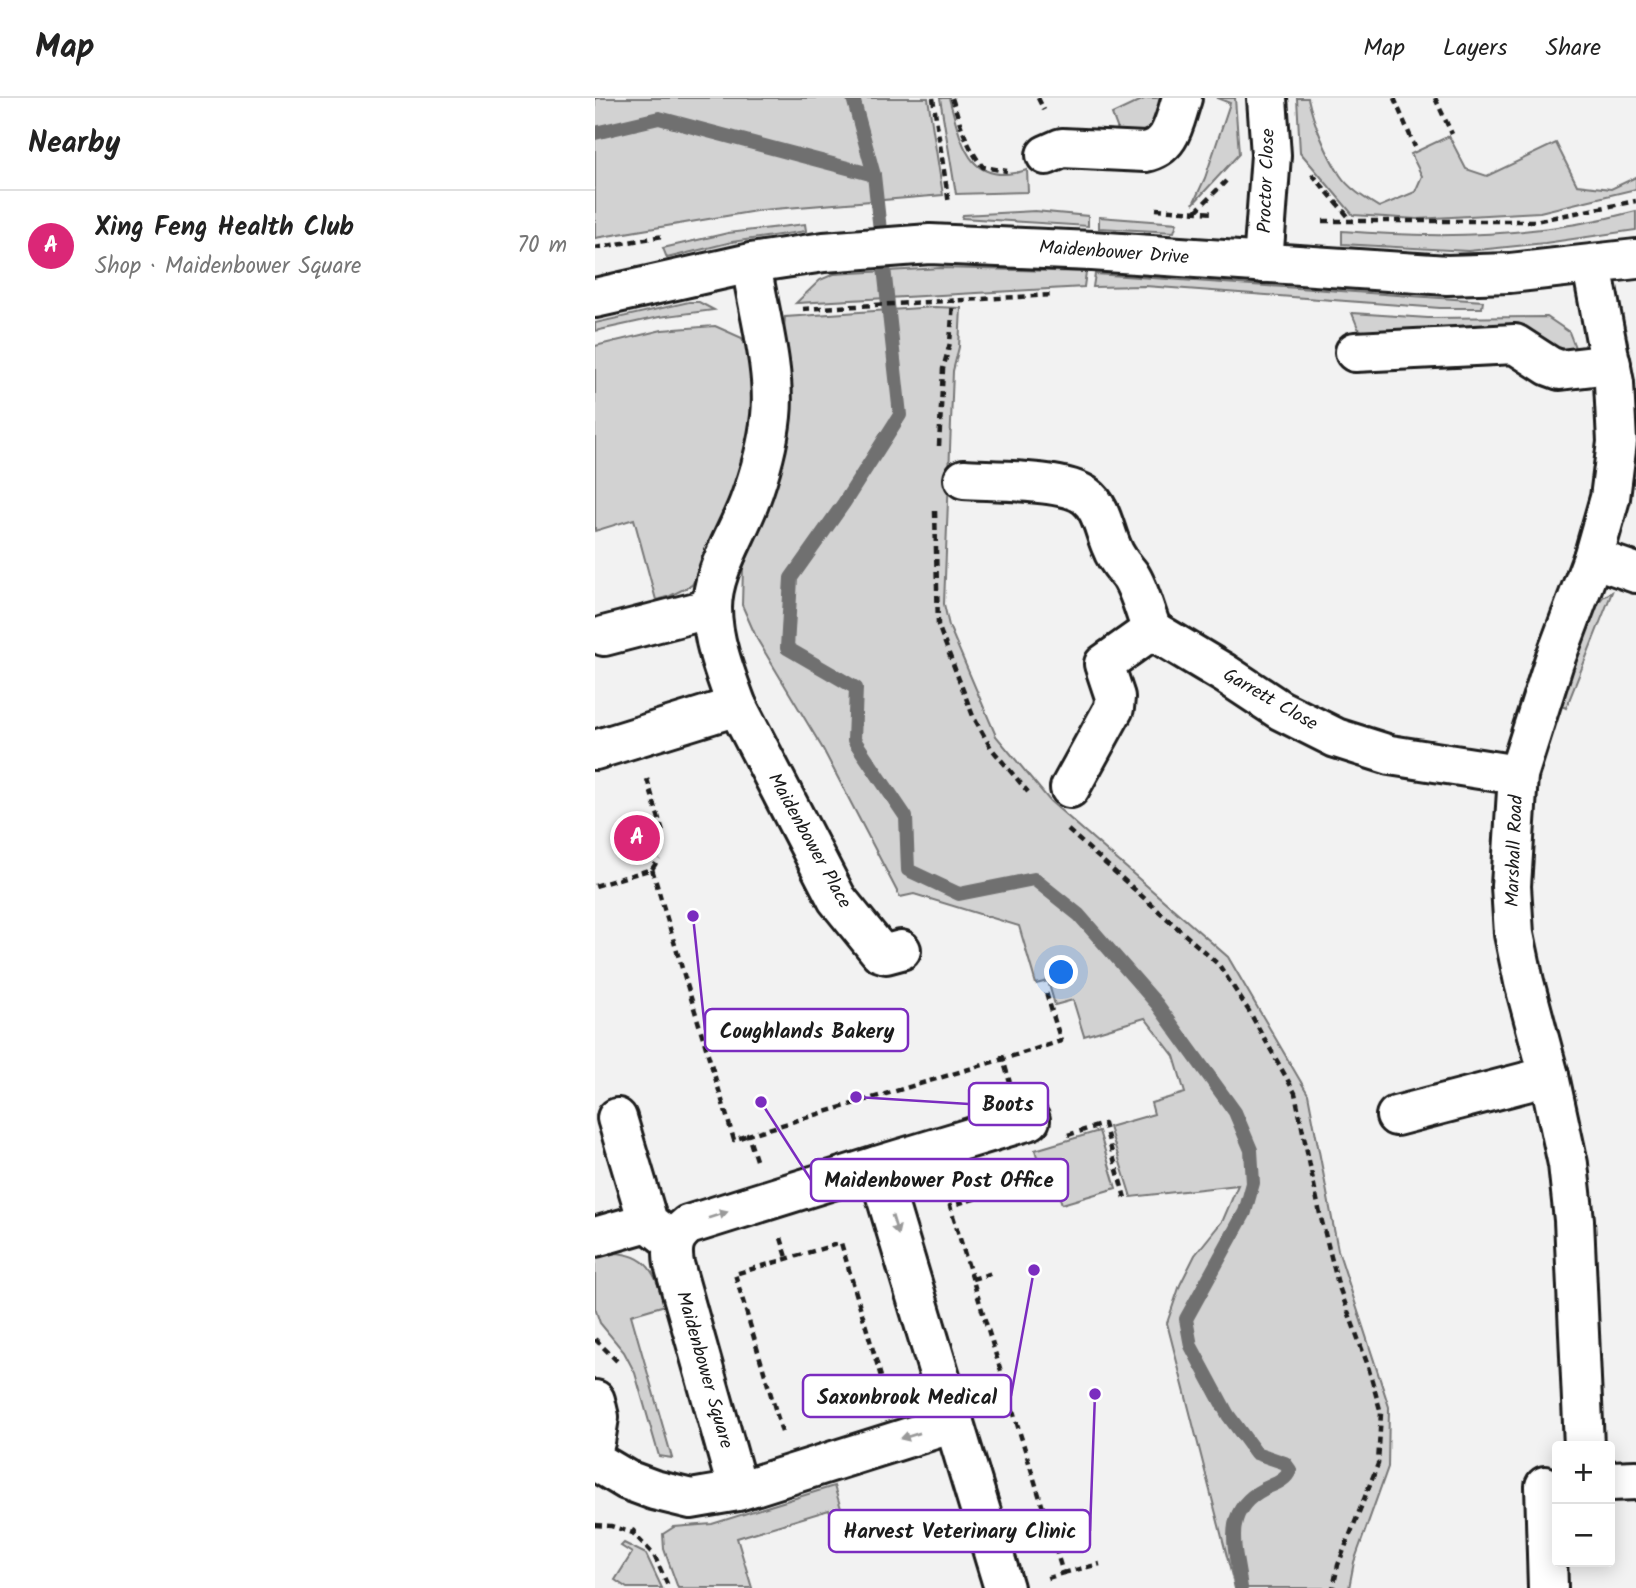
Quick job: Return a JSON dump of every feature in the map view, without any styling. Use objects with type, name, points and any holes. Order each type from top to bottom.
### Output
[{"type":"street","points":[[1029,163],[1062,148],[1145,152],[1154,150],[1162,146],[1168,138],[1182,98]]},
{"type":"street","name":"Proctor Close","points":[[1263,263],[1271,155],[1267,98]]},
{"type":"street","name":"Maidenbower Drive","points":[[595,298],[751,263],[824,252],[930,243],[1447,275],[1510,273],[1636,259]]},
{"type":"street","name":"Maidenbower Place","points":[[751,263],[769,365],[771,415],[764,452],[749,502],[718,575],[712,608],[726,675],[737,706],[837,899],[880,952],[887,954],[901,950]]},
{"type":"street","name":"Marshall Road","points":[[1584,1441],[1574,1220],[1568,1164],[1514,934],[1511,886],[1518,775],[1554,662],[1593,558],[1610,498],[1616,442],[1611,364],[1592,266]]},
{"type":"street","points":[[1355,352],[1515,344],[1560,370],[1611,364]]},
{"type":"street","points":[[946,479],[1058,485],[1087,496],[1104,524],[1112,548],[1130,576],[1152,631],[1104,664],[1115,696],[1114,708],[1070,788]]},
{"type":"street","points":[[1593,558],[1636,573]]},
{"type":"street","points":[[604,636],[712,608]]},
{"type":"street","name":"Garrett Close","points":[[1152,631],[1280,710],[1336,738],[1390,755],[1518,775]]},
{"type":"street","points":[[595,750],[737,706]]},
{"type":"street","points":[[1396,1116],[1549,1076]]},
{"type":"street","name":"Maidenbower Square","points":[[617,1118],[674,1264],[738,1491]]},
{"type":"street","points":[[595,1237],[679,1232],[688,1225],[1030,1120]]},
{"type":"street","points":[[877,1166],[954,1423],[1021,1584]]},
{"type":"street","points":[[595,1400],[599,1417],[595,1442]]},
{"type":"street","points":[[595,1461],[627,1480],[691,1499],[738,1491],[954,1423]]},
{"type":"street","points":[[1615,1481],[1636,1480]]},
{"type":"street","points":[[1542,1486],[1548,1588]]},
{"type":"path","points":[[933,98],[949,207]]},
{"type":"path","points":[[953,98],[966,143],[983,167],[1029,163]]},
{"type":"path","points":[[1394,98],[1415,147]]},
{"type":"path","points":[[1435,98],[1452,134]]},
{"type":"path","points":[[1145,209],[1196,211],[1266,219],[1380,222],[1535,221],[1636,201]]},
{"type":"path","points":[[827,309],[1061,295]]},
{"type":"path","points":[[953,301],[950,343],[943,369],[946,479],[934,523],[938,625],[973,716],[991,748],[1029,793]]},
{"type":"path","points":[[635,738],[664,836]]},
{"type":"path","points":[[1068,830],[1219,965],[1249,1011],[1295,1093],[1307,1142],[1319,1214],[1335,1273],[1367,1363],[1381,1413],[1378,1464],[1338,1565],[1333,1588]]},
{"type":"path","points":[[595,886],[652,869],[659,859]]},
{"type":"path","points":[[652,869],[734,1140],[946,1075]]},
{"type":"path","points":[[1002,1055],[1003,1059],[1061,1041],[1045,989]]},
{"type":"path","points":[[1066,1135],[1104,1124],[1125,1198]]},
{"type":"path","points":[[748,1135],[750,1144]]},
{"type":"path","points":[[1032,1158],[1038,1180],[950,1206],[1063,1573]]},
{"type":"path","points":[[785,1439],[735,1274],[841,1243],[887,1397]]},
{"type":"path","points":[[972,1279],[993,1273]]},
{"type":"path","points":[[1017,1425],[1024,1422]]},
{"type":"path","points":[[595,1525],[633,1532]]},
{"type":"path","points":[[1021,1584],[1100,1564]]},
{"type":"shaded area","points":[[595,98],[928,98],[943,195],[762,210],[595,238]]},
{"type":"shaded area","points":[[940,98],[949,98],[958,131],[971,158],[992,173],[1007,174],[1027,170],[1028,192],[956,194]]},
{"type":"shaded area","points":[[1146,98],[1171,98],[1148,135],[1120,135],[1112,114]]},
{"type":"shaded area","points":[[1217,98],[1235,98],[1239,154],[1193,204],[1205,178],[1230,103]]},
{"type":"shaded area","points":[[1297,98],[1308,98],[1321,138],[1340,175],[1358,193],[1379,207],[1415,192],[1422,176],[1411,154],[1449,136],[1466,169],[1487,176],[1556,143],[1577,185],[1611,189],[1636,177],[1636,189],[1540,212],[1417,219],[1353,215],[1300,152]]},
{"type":"shaded area","points":[[1035,211],[1088,216],[1088,226],[962,218],[963,215]]},
{"type":"shaded area","points":[[1636,211],[1636,230],[1545,243],[1468,251],[1342,244],[1342,231],[1416,235],[1490,234],[1563,226]]},
{"type":"shaded area","points":[[1099,217],[1177,223],[1174,232],[1099,228]]},
{"type":"shaded area","points":[[805,224],[806,231],[732,242],[667,258],[663,248],[728,233]]},
{"type":"shaded area","points":[[941,268],[1086,272],[1084,287],[796,303],[820,280],[834,274]]},
{"type":"shaded area","points":[[1095,274],[1483,301],[1482,308],[1440,308],[1145,286],[1093,287]]},
{"type":"shaded area","points":[[699,302],[714,310],[659,317],[595,331],[595,323]]},
{"type":"shaded area","points":[[935,307],[961,308],[959,347],[953,371],[944,604],[949,626],[996,736],[1050,801],[1228,957],[1308,1094],[1338,1250],[1389,1407],[1388,1467],[1354,1562],[1349,1588],[1235,1588],[1167,1323],[1180,1285],[1195,1255],[1223,1220],[1238,1185],[1131,1197],[1109,1127],[1154,1114],[1151,1103],[1185,1093],[1174,1056],[1145,1018],[1084,1036],[1073,1000],[1055,1005],[1048,981],[1036,984],[1019,926],[914,894],[900,897],[823,749],[757,639],[742,605],[743,568],[769,497],[785,317]]},
{"type":"shaded area","points":[[1352,313],[1428,318],[1547,317],[1569,332],[1576,350],[1368,336],[1358,328]]},
{"type":"shaded area","points":[[715,326],[742,338],[752,359],[753,413],[741,475],[719,534],[692,585],[656,600],[634,519],[595,531],[595,346],[662,330]]},
{"type":"shaded area","points":[[1612,592],[1566,708],[1558,704],[1593,610],[1603,597]]},
{"type":"shaded area","points":[[1099,1131],[1116,1188],[1062,1204],[1053,1178],[1044,1180],[1035,1150]]},
{"type":"shaded area","points":[[613,1253],[635,1257],[649,1268],[665,1305],[631,1315],[672,1458],[659,1456],[635,1373],[624,1352],[600,1323],[595,1308],[595,1258]]},
{"type":"shaded area","points":[[834,1486],[845,1521],[834,1524],[829,1510],[737,1538],[752,1588],[678,1588],[664,1549],[663,1534],[674,1527],[712,1524]]},
{"type":"shaded area","points":[[624,1543],[646,1554],[662,1588],[627,1588],[615,1580],[632,1553],[621,1546]]},
{"type":"waterway","points":[[853,98],[874,175],[900,415],[844,503],[791,578],[787,648],[856,688],[854,740],[906,817],[908,870],[959,894],[1034,879],[1079,915],[1157,1004],[1235,1112],[1251,1150],[1253,1183],[1245,1212],[1186,1319],[1191,1346],[1228,1415],[1256,1453],[1285,1463],[1290,1470],[1283,1480],[1250,1498],[1236,1520],[1234,1546],[1241,1588]]},
{"type":"waterway","points":[[595,133],[659,118],[874,175]]},
{"type":"place","name":"Xing Feng Health Club","points":[[637,838]]},
{"type":"place","name":"Coughlands Bakery","points":[[693,916]]},
{"type":"place","name":"Boots","points":[[856,1097]]},
{"type":"place","name":"Maidenbower Post Office","points":[[761,1102]]},
{"type":"place","name":"Saxonbrook Medical","points":[[1034,1270]]},
{"type":"place","name":"Harvest Veterinary Clinic","points":[[1095,1394]]}]
